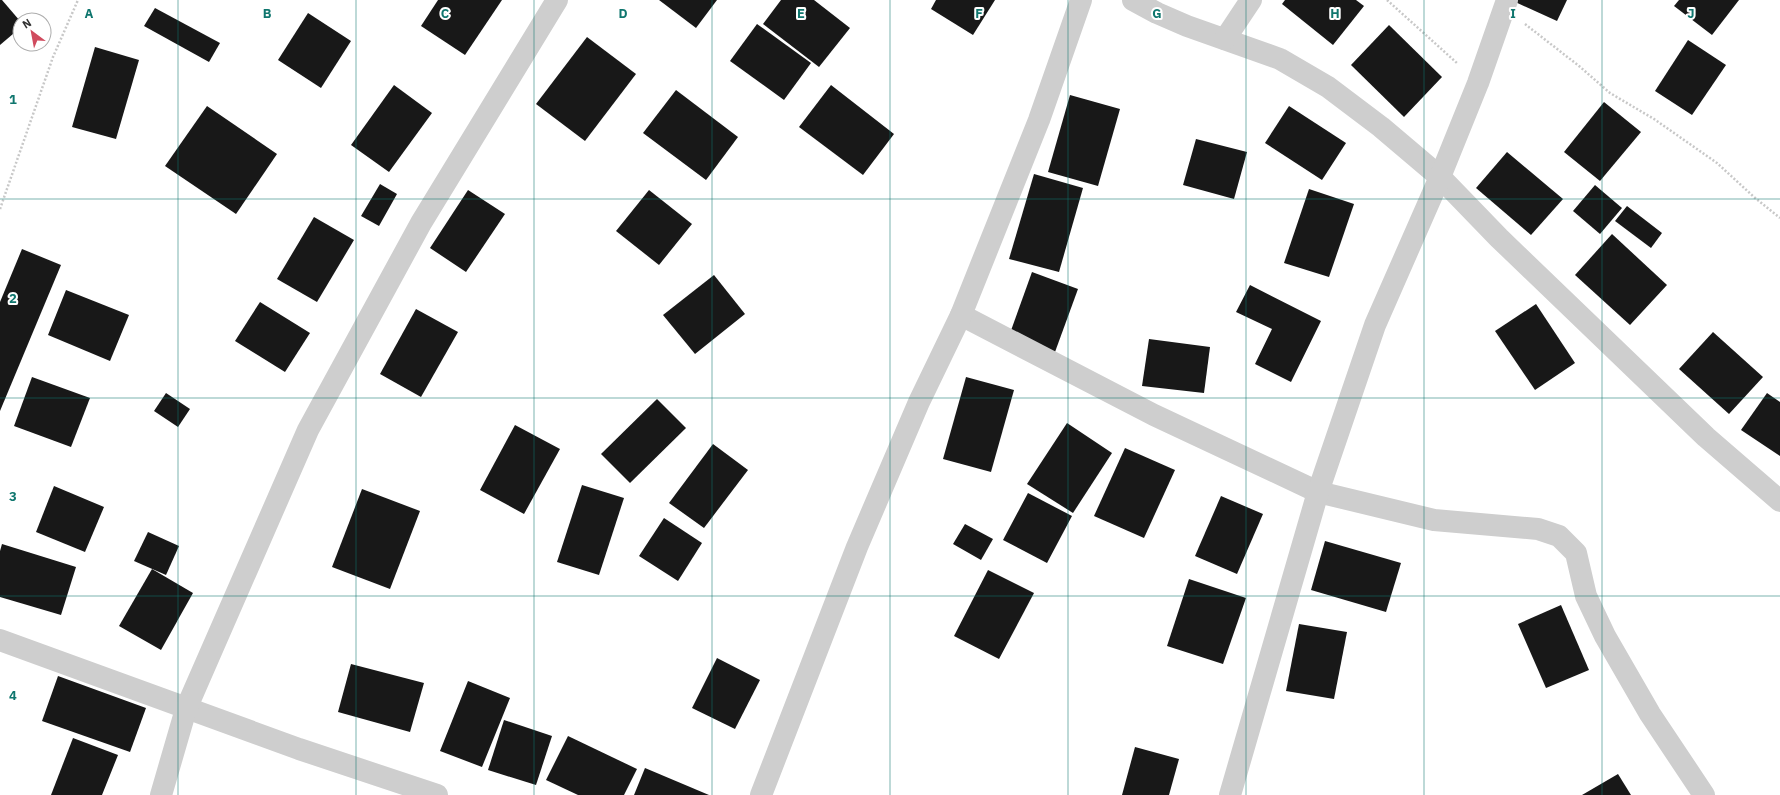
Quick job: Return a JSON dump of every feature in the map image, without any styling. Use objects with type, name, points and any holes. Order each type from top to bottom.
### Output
[{"type":"street","points":[[161,795],[186,709],[308,430],[421,223],[557,0]]},
{"type":"street","points":[[761,795],[857,547],[919,402],[962,315],[1039,120],[1081,0]]},
{"type":"street","points":[[1133,0],[1157,13],[1187,26],[1280,59],[1328,87],[1381,126],[1440,177],[1499,238],[1706,437],[1780,501]]},
{"type":"street","points":[[1225,39],[1251,0]]},
{"type":"street","points":[[1230,795],[1318,492],[1375,325],[1440,177],[1478,83],[1506,4]]},
{"type":"street","points":[[962,315],[1154,415],[1318,492],[1434,520],[1538,529],[1559,536],[1576,553],[1586,596],[1605,636],[1650,714],[1704,795]]},
{"type":"street","points":[[0,640],[186,709],[299,749],[437,795]]},
{"type":"path","points":[[0,209],[53,56],[78,0]]},
{"type":"path","points":[[1387,0],[1478,83]]},
{"type":"path","points":[[1506,4],[1610,93],[1654,119],[1717,163],[1754,197],[1780,218]]},
{"type":"building","points":[[0,0],[2,0],[12,12],[12,35],[0,45]]},
{"type":"building","points":[[438,0],[502,0],[465,55],[421,26]]},
{"type":"building","points":[[659,0],[717,0],[696,28]]},
{"type":"building","points":[[781,0],[814,0],[850,28],[819,67],[763,24]]},
{"type":"building","points":[[936,0],[995,0],[973,35],[931,9]]},
{"type":"building","points":[[1285,0],[1356,0],[1364,6],[1333,45],[1282,4]]},
{"type":"building","points":[[1513,0],[1567,0],[1557,21]]},
{"type":"building","points":[[1679,0],[1739,0],[1712,35],[1674,6]]},
{"type":"building","points":[[155,8],[220,43],[209,62],[144,26]]},
{"type":"building","points":[[308,13],[351,41],[321,88],[278,60]]},
{"type":"building","points":[[757,24],[811,63],[784,100],[730,61]]},
{"type":"building","points":[[1389,25],[1442,77],[1404,117],[1351,65]]},
{"type":"building","points":[[587,37],[636,74],[585,141],[536,104]]},
{"type":"building","points":[[1688,40],[1726,65],[1692,115],[1655,91]]},
{"type":"building","points":[[95,47],[139,60],[116,139],[72,127]]},
{"type":"building","points":[[394,85],[432,113],[389,172],[351,145]]},
{"type":"building","points":[[831,85],[894,134],[863,175],[799,127]]},
{"type":"building","points":[[676,90],[738,137],[706,180],[643,133]]},
{"type":"building","points":[[1070,95],[1120,109],[1098,186],[1048,172]]},
{"type":"building","points":[[1604,102],[1641,132],[1600,181],[1564,152]]},
{"type":"building","points":[[207,106],[277,154],[236,214],[165,166]]},
{"type":"building","points":[[1289,106],[1346,143],[1322,180],[1265,143]]},
{"type":"building","points":[[1196,139],[1247,152],[1234,199],[1183,185]]},
{"type":"building","points":[[1507,152],[1563,199],[1531,235],[1476,188]]},
{"type":"building","points":[[1034,174],[1083,188],[1059,272],[1009,259]]},
{"type":"building","points":[[380,184],[397,194],[379,226],[361,216]]},
{"type":"building","points":[[1595,185],[1622,208],[1600,234],[1573,211]]},
{"type":"building","points":[[1309,189],[1354,204],[1329,277],[1284,263]]},
{"type":"building","points":[[468,190],[505,214],[466,272],[430,248]]},
{"type":"building","points":[[649,190],[692,224],[659,265],[616,231]]},
{"type":"building","points":[[1627,206],[1662,233],[1651,248],[1615,221]]},
{"type":"building","points":[[314,217],[354,240],[317,302],[277,279]]},
{"type":"building","points":[[1612,234],[1667,285],[1630,325],[1575,275]]},
{"type":"building","points":[[22,249],[61,265],[0,411],[0,302]]},
{"type":"building","points":[[1032,272],[1078,289],[1055,352],[1009,336]]},
{"type":"building","points":[[714,275],[745,314],[695,354],[663,315]]},
{"type":"building","points":[[1250,285],[1321,321],[1291,382],[1255,364],[1272,329],[1236,312]]},
{"type":"building","points":[[66,290],[129,315],[110,361],[48,335]]},
{"type":"building","points":[[260,302],[310,333],[285,372],[235,341]]},
{"type":"building","points":[[1536,304],[1575,363],[1535,390],[1495,331]]},
{"type":"building","points":[[416,309],[458,332],[421,397],[380,374]]},
{"type":"building","points":[[1713,332],[1763,377],[1729,414],[1679,369]]},
{"type":"building","points":[[1149,339],[1210,347],[1204,393],[1142,386]]},
{"type":"building","points":[[32,377],[90,398],[71,447],[14,426]]},
{"type":"building","points":[[966,377],[1014,390],[991,472],[943,459]]},
{"type":"building","points":[[166,393],[190,409],[178,427],[154,411]]},
{"type":"building","points":[[1767,393],[1780,402],[1780,456],[1741,430]]},
{"type":"building","points":[[657,399],[686,428],[630,483],[601,454]]},
{"type":"building","points":[[1067,423],[1112,453],[1073,513],[1027,484]]},
{"type":"building","points":[[515,425],[560,449],[524,514],[480,490]]},
{"type":"building","points":[[713,444],[748,470],[704,528],[669,503]]},
{"type":"building","points":[[1125,448],[1175,470],[1144,538],[1094,516]]},
{"type":"building","points":[[582,485],[624,498],[599,575],[557,562]]},
{"type":"building","points":[[54,486],[104,507],[85,552],[36,532]]},
{"type":"building","points":[[362,489],[420,511],[390,589],[332,567]]},
{"type":"building","points":[[1028,493],[1072,516],[1047,563],[1003,540]]},
{"type":"building","points":[[1221,496],[1263,514],[1237,574],[1195,556]]},
{"type":"building","points":[[664,518],[702,543],[678,581],[639,556]]},
{"type":"building","points":[[965,524],[993,539],[981,560],[953,544]]},
{"type":"building","points":[[148,532],[179,546],[166,575],[134,561]]},
{"type":"building","points":[[1325,541],[1401,563],[1386,612],[1311,590]]},
{"type":"building","points":[[2,544],[76,567],[61,615],[0,597],[0,551]]},
{"type":"building","points":[[152,569],[193,593],[161,650],[119,626]]},
{"type":"building","points":[[988,570],[1034,593],[999,659],[954,636]]},
{"type":"building","points":[[1189,579],[1246,598],[1223,664],[1167,646]]},
{"type":"building","points":[[1561,605],[1589,670],[1546,688],[1518,624]]},
{"type":"building","points":[[1299,624],[1347,632],[1334,699],[1286,691]]},
{"type":"building","points":[[717,658],[760,680],[735,729],[692,708]]},
{"type":"building","points":[[351,664],[424,683],[410,732],[338,712]]},
{"type":"building","points":[[58,676],[146,708],[130,752],[42,721]]},
{"type":"building","points":[[468,681],[510,698],[482,767],[440,751]]},
{"type":"building","points":[[504,720],[552,736],[536,785],[488,770]]},
{"type":"building","points":[[568,736],[637,769],[624,795],[578,795],[546,780]]},
{"type":"building","points":[[73,738],[118,755],[102,795],[51,795]]},
{"type":"building","points":[[1135,747],[1179,759],[1169,795],[1122,795]]},
{"type":"building","points":[[645,768],[709,795],[634,795]]},
{"type":"building","points":[[1618,774],[1631,795],[1582,795]]}]
